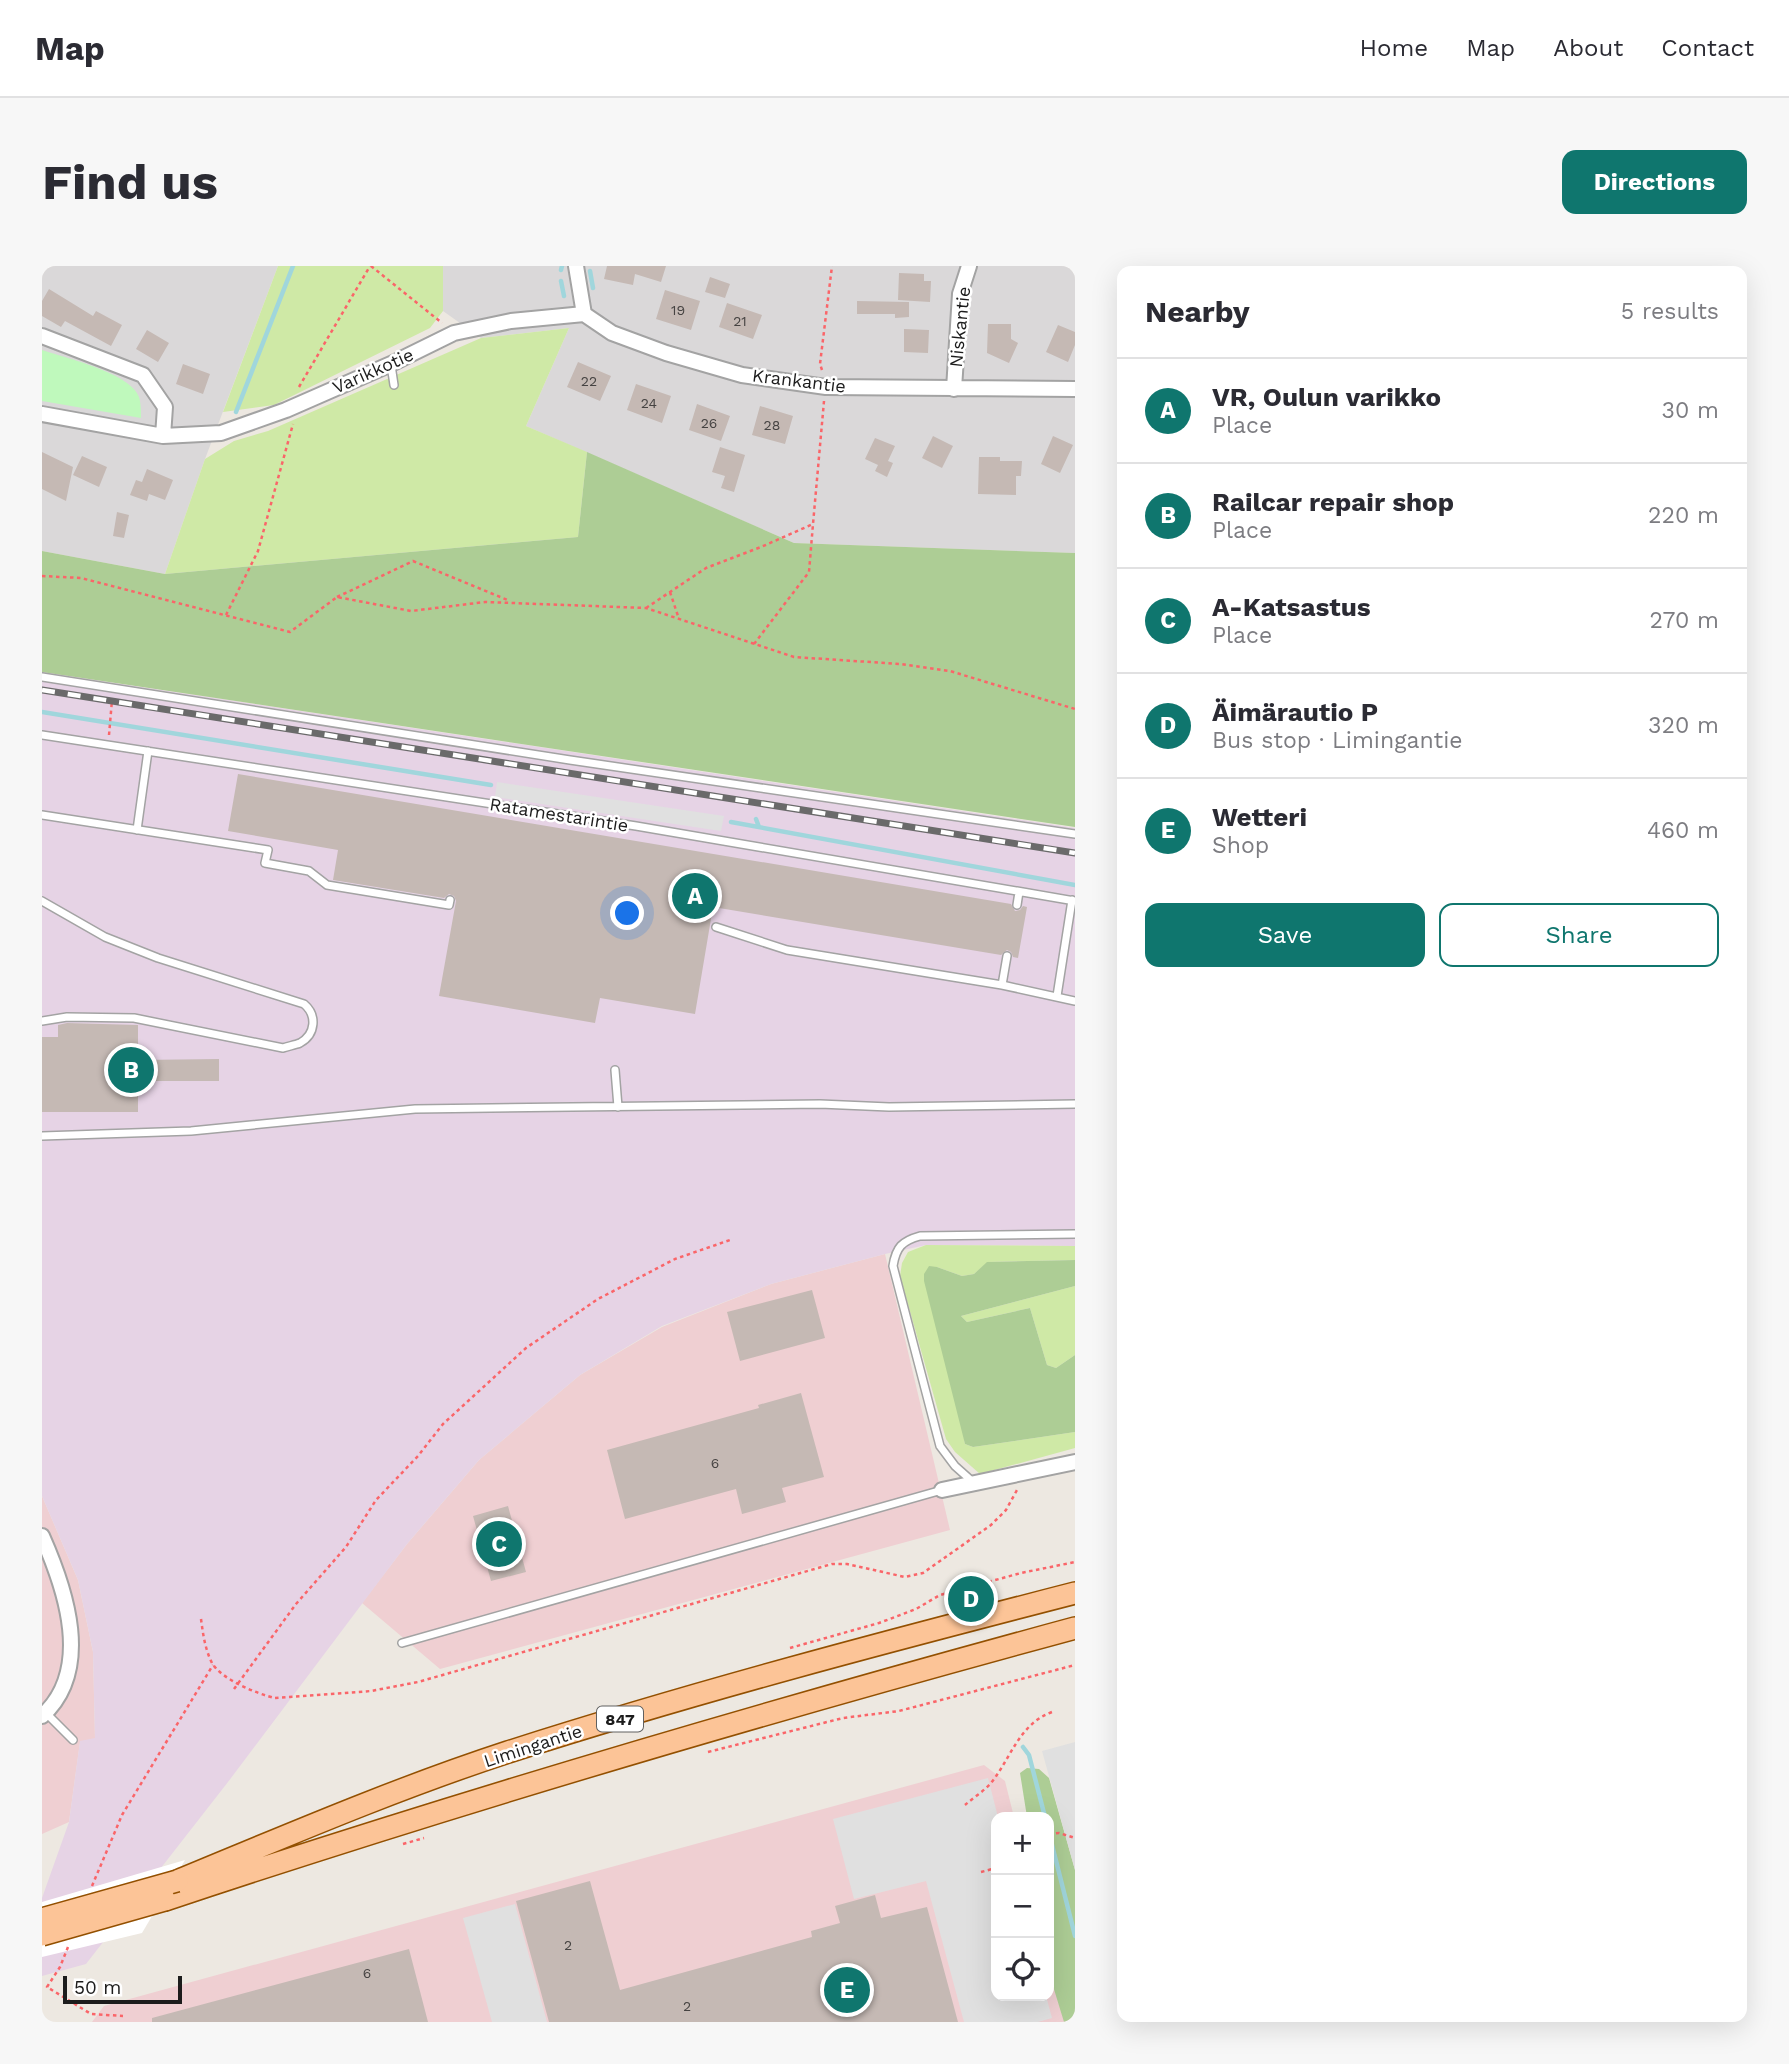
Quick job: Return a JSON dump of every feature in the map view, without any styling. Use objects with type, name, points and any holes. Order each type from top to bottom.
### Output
[{"type":"main road","name":"Limingantie","points":[[42,1919],[177,1881],[351,1810],[507,1753],[709,1692],[1075,1593]]},
{"type":"main road","name":"Limingantie","points":[[42,1935],[165,1900],[372,1832],[864,1686],[1075,1629]]},
{"type":"street","points":[[576,266],[584,314]]},
{"type":"street","name":"Niskantie","points":[[954,389],[960,294],[969,266]]},
{"type":"street","name":"Varikkotie","points":[[42,414],[163,436],[221,433],[293,407],[391,364],[454,332],[511,321],[584,314]]},
{"type":"street","name":"Krankantie","points":[[584,314],[612,333],[666,353],[742,374],[826,387],[1075,388]]},
{"type":"street","points":[[42,336],[143,375],[165,407],[163,436]]},
{"type":"street","points":[[942,1490],[1075,1462]]},
{"type":"street","points":[[42,1536],[63,1592],[71,1643],[71,1661],[66,1681],[44,1715]]},
{"type":"lane","points":[[391,364],[394,385]]},
{"type":"lane","points":[[42,677],[570,760],[1075,834]]},
{"type":"lane","name":"Ratamestarintie","points":[[42,735],[148,751],[244,771],[636,826],[1073,901]]},
{"type":"lane","points":[[137,830],[148,751]]},
{"type":"lane","points":[[42,815],[268,850],[265,863],[309,871],[327,886],[449,905],[450,900]]},
{"type":"lane","points":[[1017,905],[1019,892]]},
{"type":"lane","points":[[42,901],[105,937],[158,958],[304,1004],[314,1017],[308,1037],[300,1043],[284,1048],[134,1018],[67,1017],[42,1021]]},
{"type":"lane","points":[[1057,996],[1073,901]]},
{"type":"lane","points":[[716,927],[787,950],[1002,985],[1075,1001]]},
{"type":"lane","points":[[1002,985],[1007,956]]},
{"type":"lane","points":[[615,1069],[618,1107]]},
{"type":"lane","points":[[42,1136],[191,1131],[415,1109],[1075,1104]]},
{"type":"lane","points":[[974,1483],[955,1466],[940,1446],[893,1266],[895,1251],[904,1240],[920,1236],[1075,1234]]},
{"type":"lane","points":[[402,1643],[942,1490]]},
{"type":"lane","points":[[44,1715],[73,1740]]},
{"type":"path","points":[[225,616],[258,551],[293,407],[370,266],[454,332]]},
{"type":"path","points":[[754,644],[809,572],[826,387],[820,364],[832,266]]},
{"type":"path","points":[[646,608],[706,568],[813,524]]},
{"type":"path","points":[[42,576],[81,579],[290,632],[337,597],[413,561],[514,603]]},
{"type":"path","points":[[670,592],[680,619]]},
{"type":"path","points":[[337,597],[411,611],[485,602],[646,608],[794,657],[900,664],[950,671],[1075,709]]},
{"type":"path","points":[[110,730],[111,687]]},
{"type":"path","points":[[234,1689],[296,1604],[346,1547],[376,1500],[418,1456],[443,1424],[526,1348],[598,1299],[675,1259],[733,1239]]},
{"type":"path","points":[[201,1619],[205,1646],[213,1665],[239,1684],[275,1698],[371,1691],[418,1682],[832,1564],[847,1564],[905,1577],[923,1573],[991,1525],[1006,1510],[1015,1496],[1021,1473]]},
{"type":"path","points":[[987,1582],[990,1594]]},
{"type":"path","points":[[88,1895],[122,1815],[213,1665]]},
{"type":"path","points":[[699,1754],[843,1718],[900,1711],[1075,1665]]},
{"type":"path","points":[[965,1805],[990,1785],[1024,1731],[1039,1717],[1052,1712]]},
{"type":"path","points":[[1054,1834],[1075,1838]]},
{"type":"path","points":[[399,1845],[424,1838]]},
{"type":"path","points":[[981,1872],[991,1869]]},
{"type":"path","points":[[70,1942],[60,1967],[47,1987],[91,2014],[123,2016]]},
{"type":"shaded area","points":[[42,266],[278,266],[165,574],[42,551]]},
{"type":"shaded area","points":[[443,266],[1075,266],[1075,553],[794,543],[526,426],[569,328],[481,338],[443,311]]},
{"type":"shaded area","points":[[42,672],[1075,828],[1075,1246],[926,1245],[885,1254],[771,1284],[662,1326],[580,1375],[479,1460],[407,1544],[228,1782],[86,1964],[42,1976],[42,1898],[69,1822],[80,1741],[95,1738],[93,1652],[78,1580],[42,1496]]},
{"type":"shaded area","points":[[497,782],[724,816],[721,831],[495,797]]},
{"type":"shaded area","points":[[885,1254],[950,1530],[440,1669],[362,1603],[407,1544],[479,1460],[580,1375],[662,1327],[771,1284]]},
{"type":"shaded area","points":[[42,1496],[78,1580],[93,1652],[95,1739],[80,1742],[69,1822],[42,1834]]},
{"type":"shaded area","points":[[1075,1742],[1075,1870],[1042,1751]]},
{"type":"shaded area","points":[[984,1765],[1005,1781],[1013,1812],[991,1812],[991,2001],[1054,2001],[1054,1967],[1068,2022],[92,2022],[104,2006]]},
{"type":"shaded area","points":[[988,1778],[997,1812],[991,1812],[991,2001],[1047,2001],[1052,2018],[1038,2022],[964,2022],[926,1881],[854,1899],[833,1819]]},
{"type":"shaded area","points":[[515,1904],[547,2022],[492,2022],[463,1918]]},
{"type":"green space","points":[[278,266],[443,266],[443,311],[430,328],[274,405],[223,412]]},
{"type":"green space","points":[[569,328],[526,426],[587,452],[578,537],[165,574],[205,459],[234,441],[268,431],[481,338]]},
{"type":"green space","points":[[42,350],[96,368],[124,381],[139,397],[141,418],[42,401]]},
{"type":"green space","points":[[587,452],[794,543],[1075,553],[1075,827],[42,672],[42,551],[165,574],[578,537]]},
{"type":"green space","points":[[926,1245],[1075,1246],[1075,1260],[988,1262],[974,1274],[962,1276],[937,1267],[965,1444],[973,1447],[1075,1432],[1075,1448],[980,1474],[955,1452],[946,1439],[900,1276],[902,1263],[908,1252]]},
{"type":"green space","points":[[1075,1260],[1075,1286],[961,1316],[967,1322],[1030,1308],[1047,1365],[1056,1368],[1075,1355],[1075,1432],[973,1447],[965,1444],[924,1274],[929,1266],[962,1276],[974,1274],[987,1262]]},
{"type":"green space","points":[[1075,1286],[1075,1355],[1056,1368],[1047,1365],[1030,1308],[967,1322],[961,1316]]},
{"type":"green space","points":[[1027,1768],[1039,1769],[1049,1778],[1075,1870],[1075,2022],[1064,2022],[1054,1989],[1054,1812],[1026,1812],[1020,1773]]},
{"type":"pier","points":[[185,1860],[142,1933],[42,1957],[42,1902]]},
{"type":"building","points":[[607,266],[666,266],[661,282],[635,274],[633,285],[604,279]]},
{"type":"building","points":[[899,273],[924,274],[924,281],[931,281],[930,302],[898,300]]},
{"type":"building","points":[[710,277],[730,284],[725,298],[705,292]]},
{"type":"building","points":[[49,289],[93,316],[96,311],[122,325],[111,346],[65,321],[61,327],[42,316],[42,301]]},
{"type":"building","points":[[665,290],[700,301],[691,330],[656,319]]},
{"type":"building","points":[[857,301],[909,302],[909,317],[895,318],[895,314],[857,314]]},
{"type":"building","points":[[727,303],[762,315],[753,339],[719,327]]},
{"type":"building","points":[[988,324],[1011,324],[1011,339],[1018,343],[1009,363],[987,353]]},
{"type":"building","points":[[1058,325],[1075,332],[1075,345],[1068,362],[1046,352]]},
{"type":"building","points":[[904,329],[929,330],[928,353],[904,352]]},
{"type":"building","points":[[147,330],[169,343],[158,362],[136,349]]},
{"type":"building","points":[[578,362],[611,376],[600,401],[567,387]]},
{"type":"building","points":[[183,364],[210,374],[203,394],[176,384]]},
{"type":"building","points":[[636,384],[671,396],[662,423],[627,410]]},
{"type":"building","points":[[697,404],[730,416],[721,441],[689,430]]},
{"type":"building","points":[[760,406],[793,416],[785,444],[752,435]]},
{"type":"building","points":[[933,436],[953,446],[942,468],[922,458]]},
{"type":"building","points":[[1053,436],[1073,445],[1060,473],[1041,464]]},
{"type":"building","points":[[875,438],[895,446],[888,461],[893,463],[887,477],[875,471],[878,465],[865,459]]},
{"type":"building","points":[[720,447],[745,455],[734,492],[721,488],[725,476],[712,472]]},
{"type":"building","points":[[42,452],[73,467],[66,501],[42,489]]},
{"type":"building","points":[[82,456],[107,467],[99,487],[73,475]]},
{"type":"building","points":[[979,457],[1022,461],[1021,476],[1016,476],[1016,495],[978,494]]},
{"type":"building","points":[[147,469],[173,480],[165,500],[149,494],[147,501],[130,495],[136,480],[142,482]]},
{"type":"building","points":[[117,512],[129,515],[124,538],[113,536]]},
{"type":"building","points":[[238,774],[1011,904],[1015,911],[1023,906],[1027,907],[1018,958],[1013,957],[1007,950],[1001,955],[713,907],[695,1014],[600,998],[595,1023],[439,996],[456,901],[454,896],[449,894],[444,898],[333,880],[338,850],[228,831]]},
{"type":"building","points":[[58,1025],[138,1025],[138,1060],[219,1059],[219,1081],[138,1081],[138,1112],[42,1112],[42,1037],[58,1037]]},
{"type":"building","points":[[812,1290],[825,1338],[740,1361],[727,1312]]},
{"type":"building","points":[[801,1393],[824,1477],[782,1488],[786,1502],[742,1514],[736,1489],[625,1519],[607,1450],[759,1408],[758,1405]]},
{"type":"building","points":[[508,1506],[526,1572],[491,1581],[473,1516]]},
{"type":"building","points":[[590,1881],[620,1990],[812,1937],[811,1931],[840,1923],[835,1906],[875,1895],[881,1918],[927,1907],[958,2022],[549,2022],[516,1901]]},
{"type":"building","points":[[409,1949],[428,2022],[152,2022],[152,2018]]},
{"type":"waterway","points":[[236,412],[293,266]]},
{"type":"waterway","points":[[561,270],[562,266]]},
{"type":"waterway","points":[[590,271],[593,288]]},
{"type":"waterway","points":[[561,281],[564,296]]},
{"type":"waterway","points":[[42,712],[491,785]]},
{"type":"waterway","points":[[756,819],[759,827]]},
{"type":"waterway","points":[[731,822],[1075,885]]},
{"type":"waterway","points":[[1023,1747],[1029,1755],[1044,1812]]},
{"type":"waterway","points":[[1054,1853],[1075,1936]]},
{"type":"railway","points":[[42,690],[1075,853]]},
{"type":"place","name":"VR, Oulun varikko","points":[[695,896]]},
{"type":"place","name":"Railcar repair shop","points":[[131,1070]]},
{"type":"place","name":"A-Katsastus","points":[[499,1544]]},
{"type":"place","name":"Äimärautio P","points":[[971,1599]]},
{"type":"place","name":"Wetteri","points":[[847,1990]]}]
